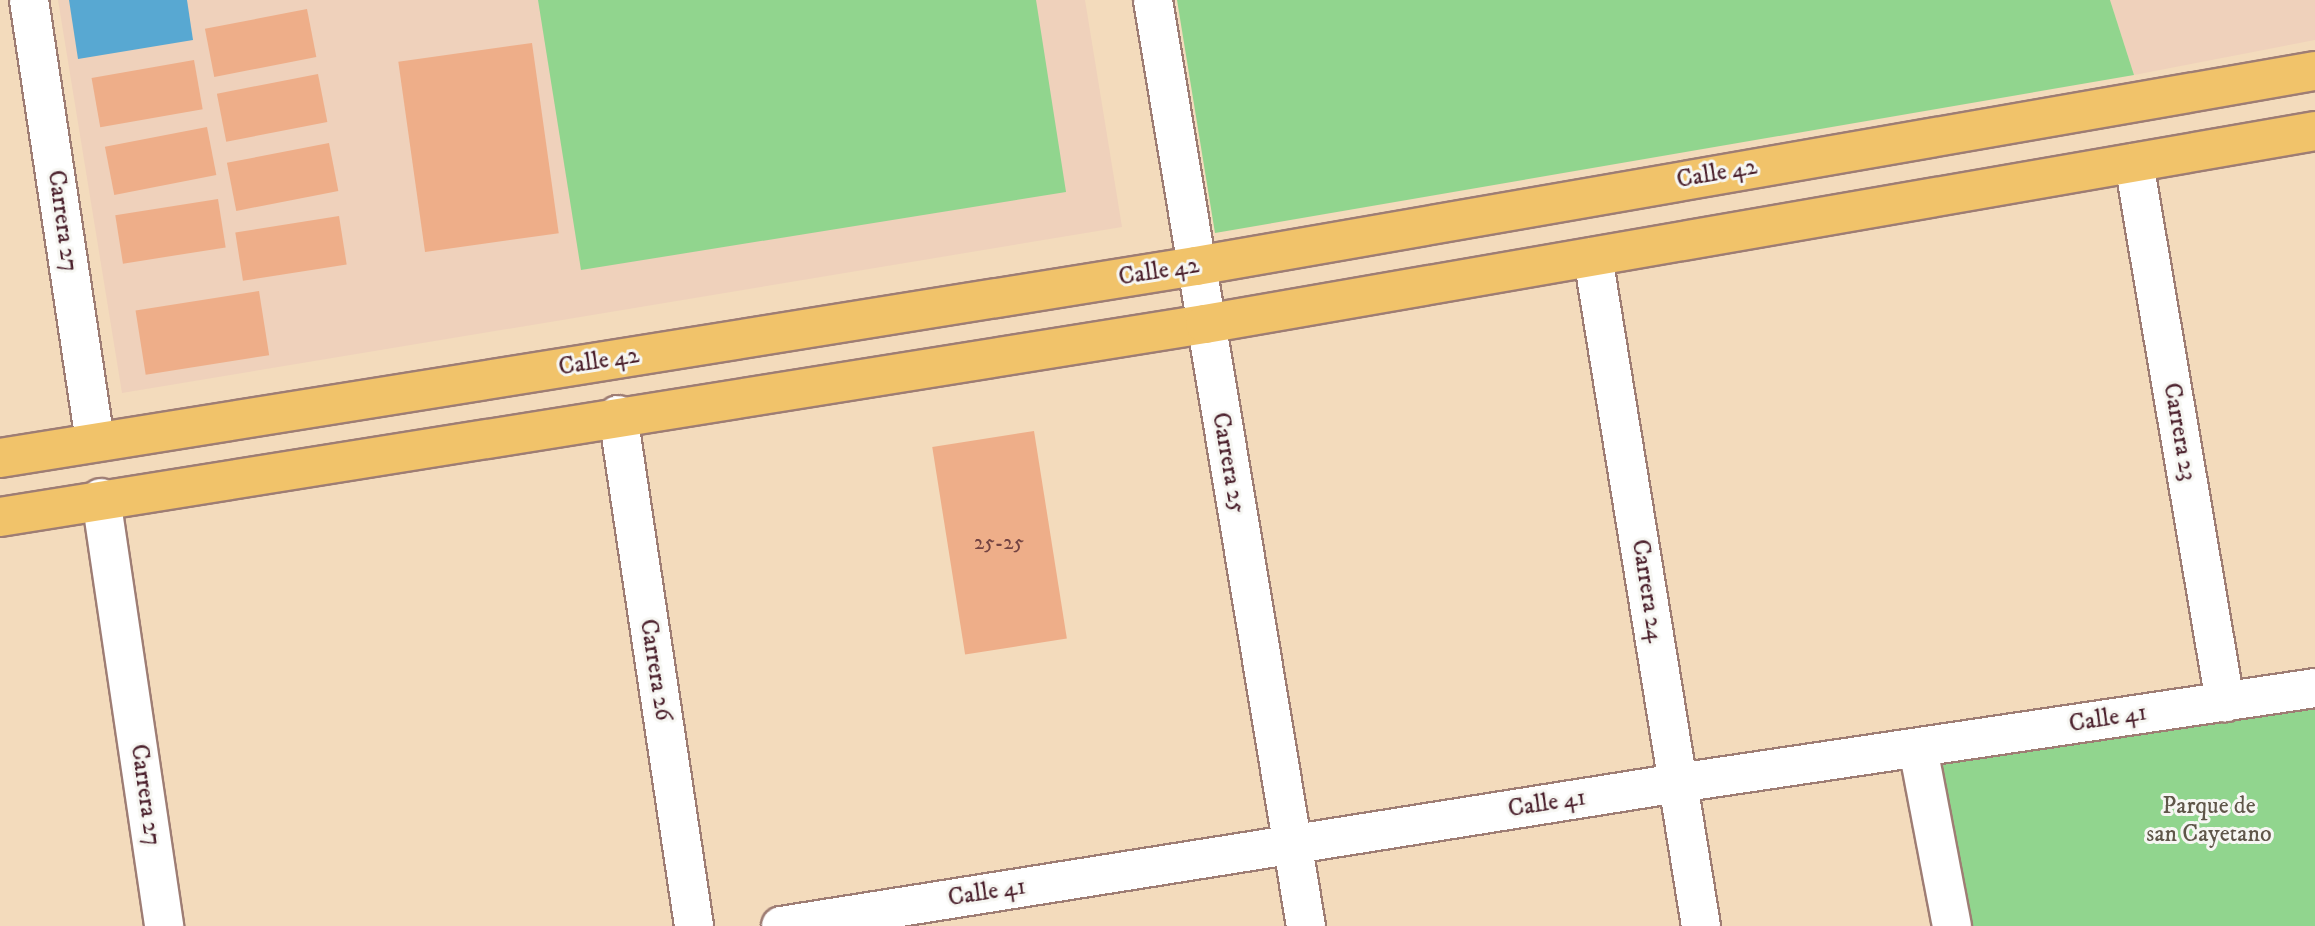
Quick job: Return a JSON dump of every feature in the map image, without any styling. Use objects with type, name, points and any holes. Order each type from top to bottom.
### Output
[{"type":"main road","name":"Calle 42","points":[[0,458],[1196,266],[2315,71]]},
{"type":"main road","points":[[0,517],[101,498],[618,415],[1205,324],[2315,131]]},
{"type":"street","name":"Carrera 27","points":[[29,0],[95,442]]},
{"type":"street","name":"Carrera 25","points":[[1153,0],[1306,926]]},
{"type":"street","name":"Carrera 23","points":[[2134,163],[2225,702]]},
{"type":"street","name":"Carrera 24","points":[[1593,257],[1701,926]]},
{"type":"street","name":"Carrera 26","points":[[618,415],[694,926]]},
{"type":"street","name":"Carrera 27","points":[[101,498],[164,926]]},
{"type":"street","name":"Calle 41","points":[[780,926],[1678,783],[2315,688]]},
{"type":"street","points":[[1918,748],[1952,926]]},
{"type":"shaded area","points":[[58,0],[1085,0],[1122,227],[122,393]]},
{"type":"shaded area","points":[[2110,0],[2315,0],[2315,40],[2134,75]]},
{"type":"green space","points":[[538,0],[1036,0],[1066,192],[581,270]]},
{"type":"green space","points":[[1177,0],[2110,0],[2134,75],[1215,233]]},
{"type":"green space","name":"Parque de san Cayetano","points":[[2315,706],[2315,926],[1960,926],[1926,761]]},
{"type":"water","points":[[69,0],[187,0],[193,40],[78,59]]},
{"type":"building","points":[[307,9],[316,57],[214,77],[205,29]]},
{"type":"building","points":[[532,43],[559,233],[425,252],[398,62]]},
{"type":"building","points":[[194,60],[203,109],[100,127],[92,78]]},
{"type":"building","points":[[318,74],[327,122],[226,142],[217,94]]},
{"type":"building","points":[[207,127],[216,175],[114,195],[105,147]]},
{"type":"building","points":[[329,143],[338,191],[236,211],[227,163]]},
{"type":"building","points":[[218,199],[226,247],[123,264],[115,215]]},
{"type":"building","points":[[339,216],[347,264],[243,281],[235,232]]},
{"type":"building","points":[[259,291],[269,355],[146,375],[136,311]]},
{"type":"building","points":[[1034,431],[1067,638],[965,655],[932,447]]}]
